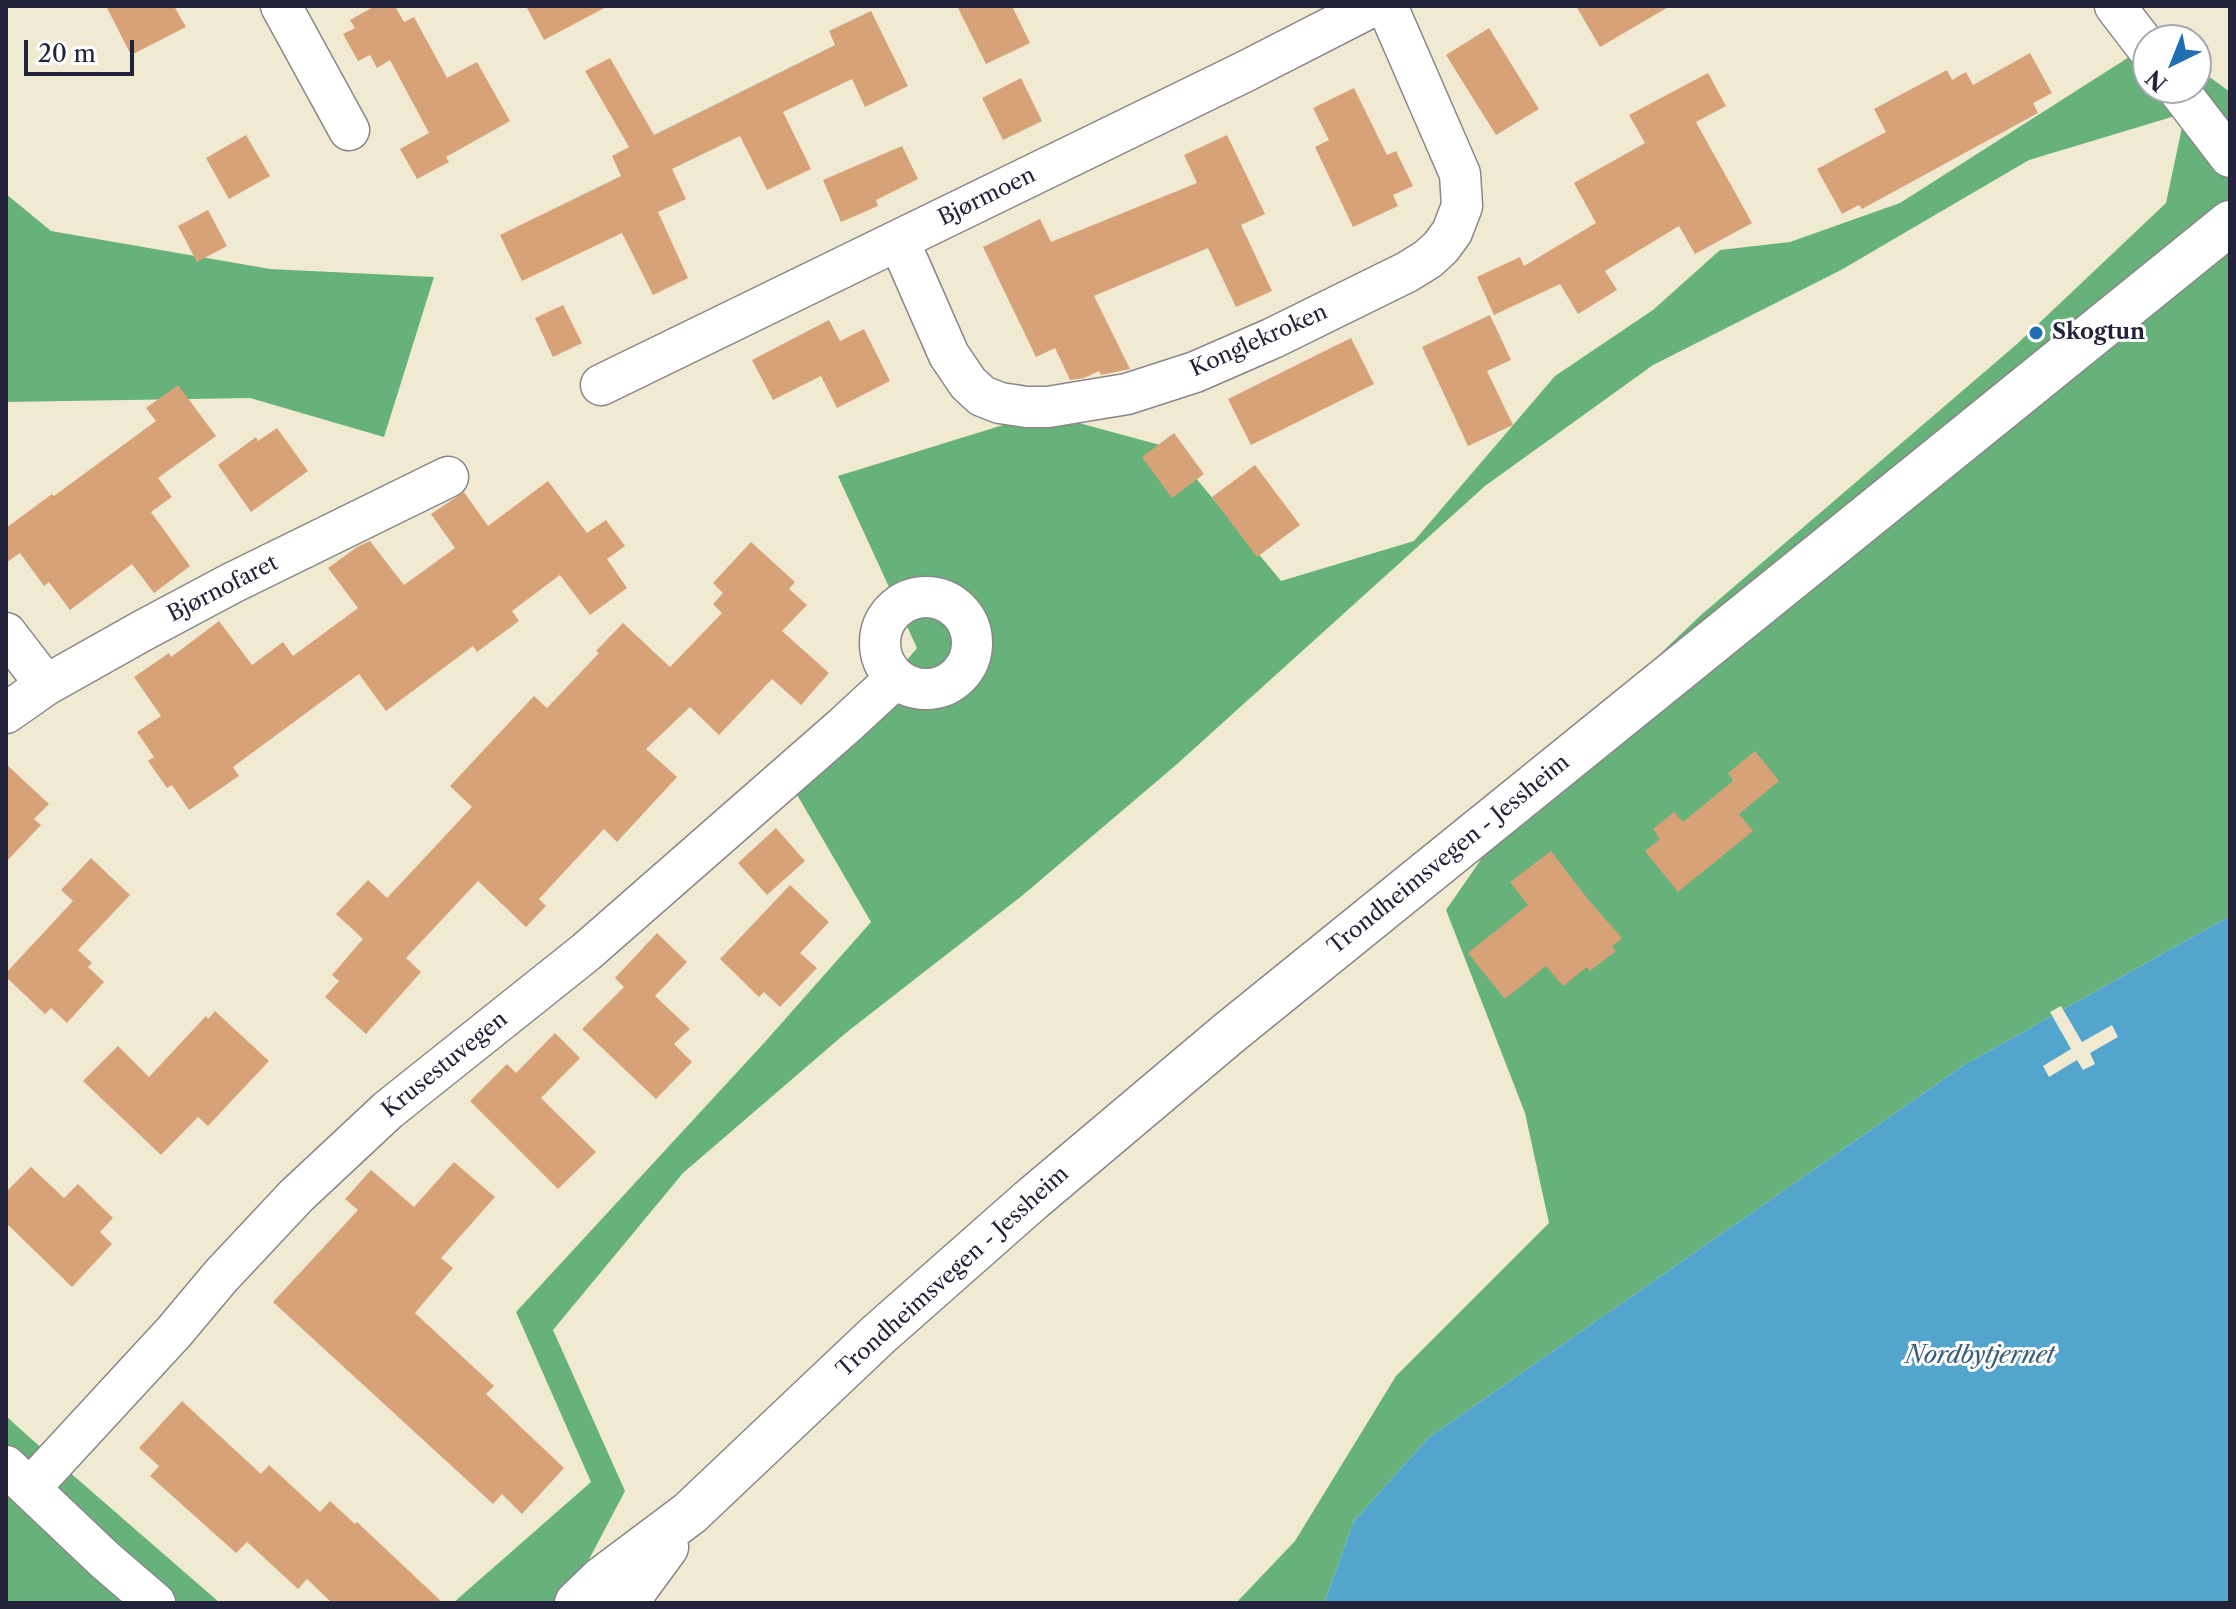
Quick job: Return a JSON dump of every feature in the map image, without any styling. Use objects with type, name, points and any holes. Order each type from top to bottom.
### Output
[{"type":"main road","name":"Trondheimsvegen - Jessheim","points":[[577,1603],[602,1579],[690,1513],[878,1335],[1205,1053],[2230,223]]},
{"type":"main road","name":"Trondheimsvegen - Jessheim","points":[[625,1603],[690,1513]]},
{"type":"street","points":[[281,6],[349,130]]},
{"type":"street","name":"Bjørmoen","points":[[601,385],[1373,6]]},
{"type":"street","name":"Konglekroken","points":[[899,241],[949,355],[968,383],[982,396],[1000,403],[1048,407],[1127,394],[1195,372],[1285,332],[1428,259],[1452,232],[1462,206],[1460,174],[1387,6]]},
{"type":"street","points":[[2115,6],[2132,28]]},
{"type":"street","points":[[2189,104],[2230,157]]},
{"type":"street","name":"Bjørnofaret","points":[[6,713],[46,685],[232,583],[448,477]]},
{"type":"street","points":[[6,633],[46,685]]},
{"type":"street","name":"Krusestuvegen","points":[[18,1477],[174,1332],[221,1276],[296,1196],[388,1110],[586,952],[896,678]]},
{"type":"street","points":[[18,1477],[155,1603]]},
{"type":"green space","points":[[2132,55],[2132,104],[2212,104],[2212,79],[2230,92],[2230,916],[1964,1065],[1428,1438],[1354,1521],[1324,1603],[1236,1603],[1295,1541],[1396,1376],[1549,1223],[1525,1113],[1446,910],[1552,757],[1701,615],[2017,344],[2166,203],[2185,113],[2029,160],[1841,270],[1653,365],[1485,486],[1176,765],[1023,895],[847,1032],[683,1173],[553,1330],[625,1491],[566,1603],[453,1603],[591,1482],[516,1312],[871,922],[796,793],[917,648],[838,476],[1042,413],[1171,448],[1281,581],[1414,541],[1555,376],[1653,310],[1720,250],[1790,242],[1900,203]]},
{"type":"green space","points":[[6,194],[51,231],[270,269],[434,277],[384,437],[250,398],[6,402]]},
{"type":"green space","points":[[6,1416],[29,1437],[220,1603],[6,1603]]},
{"type":"water","name":"Nordbytjernet","points":[[2230,916],[2230,1603],[1324,1603],[1354,1521],[1428,1438],[1964,1065]]},
{"type":"pier","points":[[2061,1006],[2082,1042],[2112,1025],[2118,1037],[2090,1053],[2095,1064],[2083,1070],[2077,1060],[2049,1077],[2043,1066],[2071,1049],[2050,1012]]},
{"type":"building","points":[[106,6],[174,6],[186,27],[131,55]]},
{"type":"building","points":[[375,6],[395,6],[404,22],[414,17],[447,78],[477,62],[510,121],[446,157],[449,162],[417,179],[400,149],[429,133],[390,60],[377,68],[370,55],[358,61],[343,34],[355,28],[350,20]]},
{"type":"building","points":[[526,6],[608,6],[544,40]]},
{"type":"building","points":[[957,6],[1012,6],[1030,43],[986,64]]},
{"type":"building","points":[[1576,6],[1670,6],[1600,47]]},
{"type":"building","points":[[871,11],[908,86],[865,107],[852,79],[783,112],[811,169],[767,190],[740,136],[672,169],[686,199],[658,212],[688,278],[653,295],[622,233],[522,281],[500,235],[621,176],[612,156],[629,147],[585,71],[610,58],[654,135],[835,45],[829,31]]},
{"type":"building","points":[[1489,28],[1539,109],[1496,135],[1446,55]]},
{"type":"building","points":[[2030,53],[2052,93],[2033,103],[2038,113],[1862,209],[1859,205],[1842,214],[1817,169],[1886,132],[1874,109],[1947,70],[1952,80],[1966,72],[1973,85]]},
{"type":"building","points":[[1708,73],[1726,106],[1696,122],[1752,223],[1695,254],[1679,226],[1605,271],[1617,290],[1578,314],[1560,284],[1494,315],[1477,277],[1520,257],[1524,266],[1596,223],[1574,183],[1645,143],[1629,115]]},
{"type":"building","points":[[1021,78],[1042,121],[1003,140],[982,98]]},
{"type":"building","points":[[1354,88],[1387,155],[1396,151],[1413,186],[1393,195],[1398,206],[1353,227],[1315,147],[1329,140],[1313,108]]},
{"type":"building","points":[[246,135],[270,176],[229,199],[206,158]]},
{"type":"building","points":[[1227,135],[1265,214],[1241,225],[1272,291],[1236,307],[1208,248],[1094,296],[1130,369],[1101,375],[1099,371],[1070,380],[1055,348],[1036,357],[983,247],[1040,219],[1051,242],[1197,183],[1184,155]]},
{"type":"building","points":[[902,146],[918,179],[876,200],[878,206],[841,222],[823,180]]},
{"type":"building","points":[[208,210],[227,246],[197,262],[178,226]]},
{"type":"building","points":[[563,305],[582,343],[553,357],[535,318]]},
{"type":"building","points":[[1490,315],[1511,360],[1487,371],[1513,425],[1468,446],[1422,347]]},
{"type":"building","points":[[829,320],[840,341],[864,329],[890,381],[837,408],[821,376],[773,400],[752,360]]},
{"type":"building","points":[[1351,338],[1374,384],[1251,445],[1228,399]]},
{"type":"building","points":[[178,385],[216,436],[158,478],[172,497],[151,512],[190,566],[154,593],[132,564],[70,610],[49,582],[44,586],[20,553],[6,563],[6,528],[156,421],[146,408]]},
{"type":"building","points":[[277,428],[308,471],[251,512],[218,465],[256,437],[258,441]]},
{"type":"building","points":[[1174,433],[1204,474],[1172,498],[1142,457]]},
{"type":"building","points":[[1255,465],[1300,525],[1257,557],[1212,497]]},
{"type":"building","points":[[548,481],[587,533],[606,520],[625,546],[607,559],[627,588],[590,615],[560,575],[512,611],[519,621],[477,652],[473,646],[386,711],[359,674],[233,767],[239,776],[189,810],[172,785],[167,788],[148,761],[154,757],[137,732],[161,716],[134,677],[169,653],[171,657],[219,621],[252,665],[283,642],[293,656],[358,608],[328,568],[357,547],[370,541],[404,585],[455,548],[431,514],[464,492],[488,526]]},
{"type":"building","points":[[751,542],[795,582],[789,589],[807,605],[782,631],[829,673],[801,705],[772,679],[719,735],[690,707],[646,749],[677,777],[617,842],[604,829],[539,899],[546,906],[526,927],[478,881],[406,958],[421,972],[366,1034],[325,997],[339,981],[332,975],[363,939],[336,914],[368,880],[387,898],[472,807],[450,786],[534,696],[547,708],[623,623],[670,667],[722,613],[713,604],[723,593],[713,583]]},
{"type":"building","points":[[1755,751],[1779,781],[1739,814],[1753,831],[1678,892],[1645,851],[1660,839],[1653,829],[1674,812],[1683,822],[1733,781],[1728,773]]},
{"type":"building","points":[[6,764],[49,804],[34,819],[41,825],[6,862]]},
{"type":"building","points":[[776,828],[805,861],[767,895],[738,863]]},
{"type":"building","points":[[1551,851],[1622,938],[1612,947],[1616,951],[1590,971],[1587,967],[1563,986],[1546,966],[1505,999],[1468,953],[1528,905],[1510,882]]},
{"type":"building","points":[[91,858],[130,895],[78,950],[92,963],[88,967],[104,982],[67,1023],[51,1008],[45,1014],[6,977],[6,973],[73,901],[61,890]]},
{"type":"building","points":[[790,885],[829,922],[800,953],[817,968],[780,1007],[764,992],[759,997],[720,959]]},
{"type":"building","points":[[657,933],[687,962],[655,996],[690,1029],[674,1044],[692,1062],[656,1099],[582,1029],[624,987],[615,978]]},
{"type":"building","points":[[215,1011],[269,1061],[208,1126],[198,1117],[161,1155],[83,1081],[118,1046],[149,1077],[206,1016],[208,1019]]},
{"type":"building","points":[[555,1033],[580,1058],[541,1098],[596,1152],[558,1189],[470,1101],[507,1064],[516,1073]]},
{"type":"building","points":[[454,1162],[495,1197],[441,1258],[453,1268],[415,1313],[494,1386],[486,1394],[564,1468],[522,1514],[502,1494],[493,1504],[273,1302],[358,1210],[345,1199],[371,1170],[414,1207]]},
{"type":"building","points":[[31,1167],[64,1198],[78,1184],[113,1218],[100,1232],[112,1244],[72,1287],[6,1223],[6,1192]]},
{"type":"building","points":[[182,1401],[261,1474],[269,1465],[320,1512],[330,1501],[355,1524],[357,1522],[443,1603],[332,1603],[307,1579],[298,1589],[247,1542],[236,1553],[150,1476],[159,1466],[139,1448]]},
{"type":"place","name":"Skogtun","points":[[2036,333]]}]
